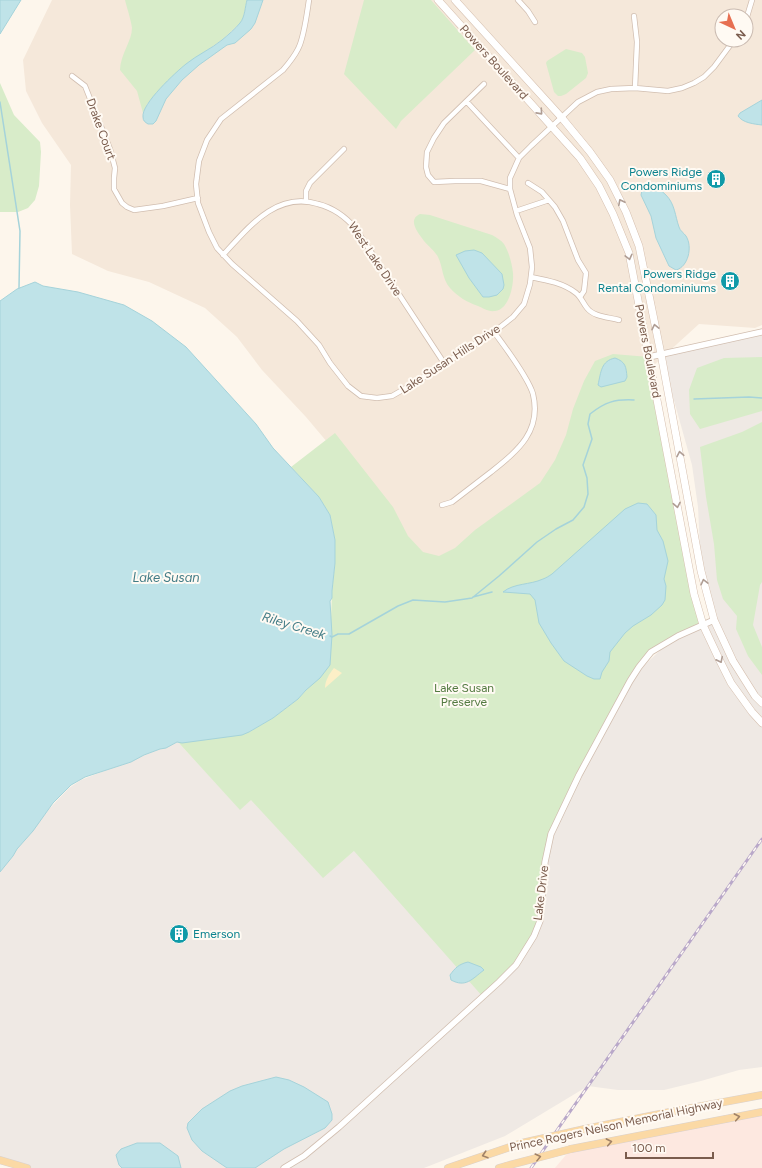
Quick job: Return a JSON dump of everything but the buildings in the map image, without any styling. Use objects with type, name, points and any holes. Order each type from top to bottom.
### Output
[{"type":"main road","name":"Powers Boulevard","points":[[438,0],[553,126],[580,158],[598,186],[613,214],[629,253],[694,594],[703,625],[731,683],[762,723]]},
{"type":"main road","name":"Powers Boulevard","points":[[455,0],[562,118],[590,152],[610,180],[626,212],[639,246],[701,567],[714,620],[733,660],[755,696],[762,704]]},
{"type":"main road","name":"Prince Rogers Nelson Memorial Highway","points":[[448,1168],[522,1143],[663,1113],[762,1095]]},
{"type":"main road","name":"Prince Rogers Nelson Memorial Highway","points":[[502,1167],[571,1149],[762,1112]]},
{"type":"main road","points":[[3,1163],[27,1168]]},
{"type":"street","name":"Lake Susan Hills Drive","points":[[309,0],[299,48],[290,61],[283,70],[221,119],[207,140],[199,161],[196,184],[198,203],[209,232],[217,248],[223,255],[297,321],[319,344],[330,363],[348,386],[361,396],[377,398],[392,396],[494,332],[513,317],[524,304],[531,277],[532,267],[530,248],[516,211],[510,189],[510,178],[519,158],[531,146],[578,102],[597,92],[611,89],[635,88],[668,91],[694,84],[714,67],[728,48]]},
{"type":"street","points":[[518,0],[535,22]]},
{"type":"street","points":[[634,16],[637,42],[635,88]]},
{"type":"street","name":"Drake Court","points":[[72,76],[85,86],[110,149],[115,168],[114,189],[126,207],[134,210],[163,206],[198,198]]},
{"type":"street","points":[[484,84],[444,123],[434,138],[426,152],[426,166],[428,175],[434,182],[481,181],[510,189]]},
{"type":"street","points":[[467,102],[519,158]]},
{"type":"street","points":[[306,201],[306,191],[310,183],[344,149]]},
{"type":"street","points":[[528,183],[542,192],[563,221],[578,260],[586,273],[584,291],[580,297]]},
{"type":"street","points":[[516,211],[549,200]]},
{"type":"street","name":"West Lake Drive","points":[[223,255],[259,218],[272,209],[285,204],[306,201],[327,206],[348,219],[356,229],[444,363]]},
{"type":"street","points":[[531,277],[566,287],[576,293],[586,308],[593,314],[618,320]]},
{"type":"street","points":[[442,505],[452,502],[519,448],[528,437],[532,425],[535,411],[532,393],[524,375],[494,332]]},
{"type":"street","points":[[649,357],[762,332]]},
{"type":"street","name":"Lake Drive","points":[[284,1168],[304,1156],[339,1127],[516,965],[534,936],[540,921],[545,862],[551,834],[579,775],[618,703],[639,667],[651,652],[678,636],[714,620]]},
{"type":"shaded area","points":[[52,0],[762,0],[762,325],[755,328],[699,324],[632,385],[515,542],[422,564],[349,468],[306,417],[262,370],[237,337],[205,308],[149,282],[108,271],[72,254],[70,205],[71,165],[42,123],[26,91],[23,60]]},
{"type":"shaded area","points":[[762,332],[762,1067],[739,1070],[664,1090],[618,1090],[588,1086],[505,1136],[424,1168],[27,1168],[0,1160],[0,870],[50,808],[69,788],[81,780],[178,742],[240,809],[251,799],[323,877],[354,851],[551,834],[634,675],[670,641],[714,620],[701,567],[698,507],[692,465],[661,354]]},
{"type":"shaded area","points":[[762,1112],[762,1168],[555,1168],[571,1149]]},
{"type":"green space","points":[[125,0],[247,0],[241,22],[223,39],[187,64],[162,87],[147,104],[143,113],[137,91],[120,70],[132,28]]},
{"type":"green space","points":[[364,0],[431,0],[475,50],[401,121],[396,129],[344,74]]},
{"type":"green space","points":[[566,49],[582,53],[585,57],[588,73],[586,78],[566,94],[558,96],[554,92],[546,63]]},
{"type":"green space","points":[[0,83],[14,115],[40,142],[41,152],[39,186],[35,200],[28,208],[18,212],[0,212]]},
{"type":"green space","points":[[420,214],[430,215],[492,235],[503,243],[510,258],[513,269],[513,278],[510,296],[500,310],[492,311],[470,303],[450,288],[445,281],[438,257],[424,241],[415,227],[414,220]]},
{"type":"green space","name":"Lake Susan Preserve","points":[[613,354],[649,357],[703,625],[651,652],[630,681],[551,834],[540,921],[516,965],[483,997],[354,851],[323,878],[251,800],[240,810],[178,742],[249,732],[273,718],[298,699],[310,686],[331,617],[335,540],[330,515],[319,497],[291,467],[335,433],[393,507],[408,536],[423,552],[439,556],[455,548],[475,530],[540,483],[555,460],[566,435],[573,409],[584,381],[595,361]]},
{"type":"green space","points":[[762,357],[762,411],[700,429],[690,414],[689,390],[697,368],[724,358]]},
{"type":"green space","points":[[762,422],[762,582],[760,585],[753,625],[762,647],[762,675],[748,656],[736,629],[737,616],[723,599],[717,580],[714,544],[706,497],[700,447],[742,432]]},
{"type":"sand","points":[[334,668],[342,673],[325,688],[330,673]]},
{"type":"water","points":[[0,0],[21,0],[0,34]]},
{"type":"water","points":[[247,0],[263,0],[255,23],[251,29],[235,43],[227,45],[199,65],[182,80],[166,99],[156,121],[153,124],[148,124],[145,122],[143,118],[147,104],[167,81],[186,64],[218,43],[240,23],[245,12]]},
{"type":"water","points":[[762,100],[762,125],[746,122],[738,116],[740,113]]},
{"type":"water","points":[[649,183],[660,190],[669,199],[673,206],[681,231],[688,240],[689,251],[686,261],[684,265],[676,270],[669,266],[656,238],[651,216],[641,195],[643,186]]},
{"type":"water","points":[[474,250],[482,253],[502,274],[504,285],[503,289],[497,295],[483,297],[469,278],[456,255],[465,251]]},
{"type":"water","name":"Lake Susan","points":[[35,282],[43,286],[78,292],[124,305],[152,321],[186,347],[256,424],[273,448],[319,497],[330,515],[335,540],[335,563],[332,598],[330,601],[332,635],[330,665],[320,678],[298,699],[273,718],[242,735],[182,743],[177,742],[166,748],[144,755],[131,762],[85,777],[71,785],[53,803],[0,872],[0,301],[17,289]]},
{"type":"water","points":[[615,358],[625,365],[627,377],[625,381],[601,387],[598,385],[602,368],[610,359]]},
{"type":"water","points":[[638,503],[647,504],[656,515],[657,530],[663,541],[668,561],[664,579],[666,586],[665,600],[662,605],[651,615],[633,626],[625,633],[610,652],[609,661],[602,672],[600,679],[594,679],[564,661],[539,623],[535,600],[530,594],[503,592],[512,587],[538,581],[551,575],[625,509]]},
{"type":"water","points":[[468,962],[481,967],[484,970],[465,983],[451,980],[450,975],[454,970],[460,965]]},
{"type":"water","points":[[276,1077],[289,1080],[304,1087],[328,1102],[332,1114],[332,1120],[325,1128],[284,1149],[255,1168],[227,1168],[202,1151],[192,1140],[187,1128],[188,1123],[202,1109],[230,1091],[242,1086]]},
{"type":"water","points":[[137,1143],[160,1143],[178,1156],[181,1168],[122,1168],[119,1165],[116,1155],[121,1149]]},
{"type":"waterway","points":[[0,102],[20,231],[19,288]]},
{"type":"waterway","name":"Riley Creek","points":[[694,399],[762,398]]},
{"type":"waterway","name":"Riley Creek","points":[[330,636],[332,637],[338,634],[349,634],[398,606],[413,600],[445,602],[472,598],[537,542],[573,520],[584,507],[588,494],[587,478],[583,465],[592,439],[588,424],[590,414],[610,402],[634,400]]},
{"type":"waterway","name":"Riley Creek","points":[[473,597],[492,592]]},
{"type":"railway","points":[[531,1168],[762,839]]},
{"type":"place","name":"Powers Ridge Condominiums","points":[[716,179]]},
{"type":"place","name":"Powers Ridge Rental Condominiums","points":[[730,281]]},
{"type":"place","name":"Emerson","points":[[179,934]]}]
